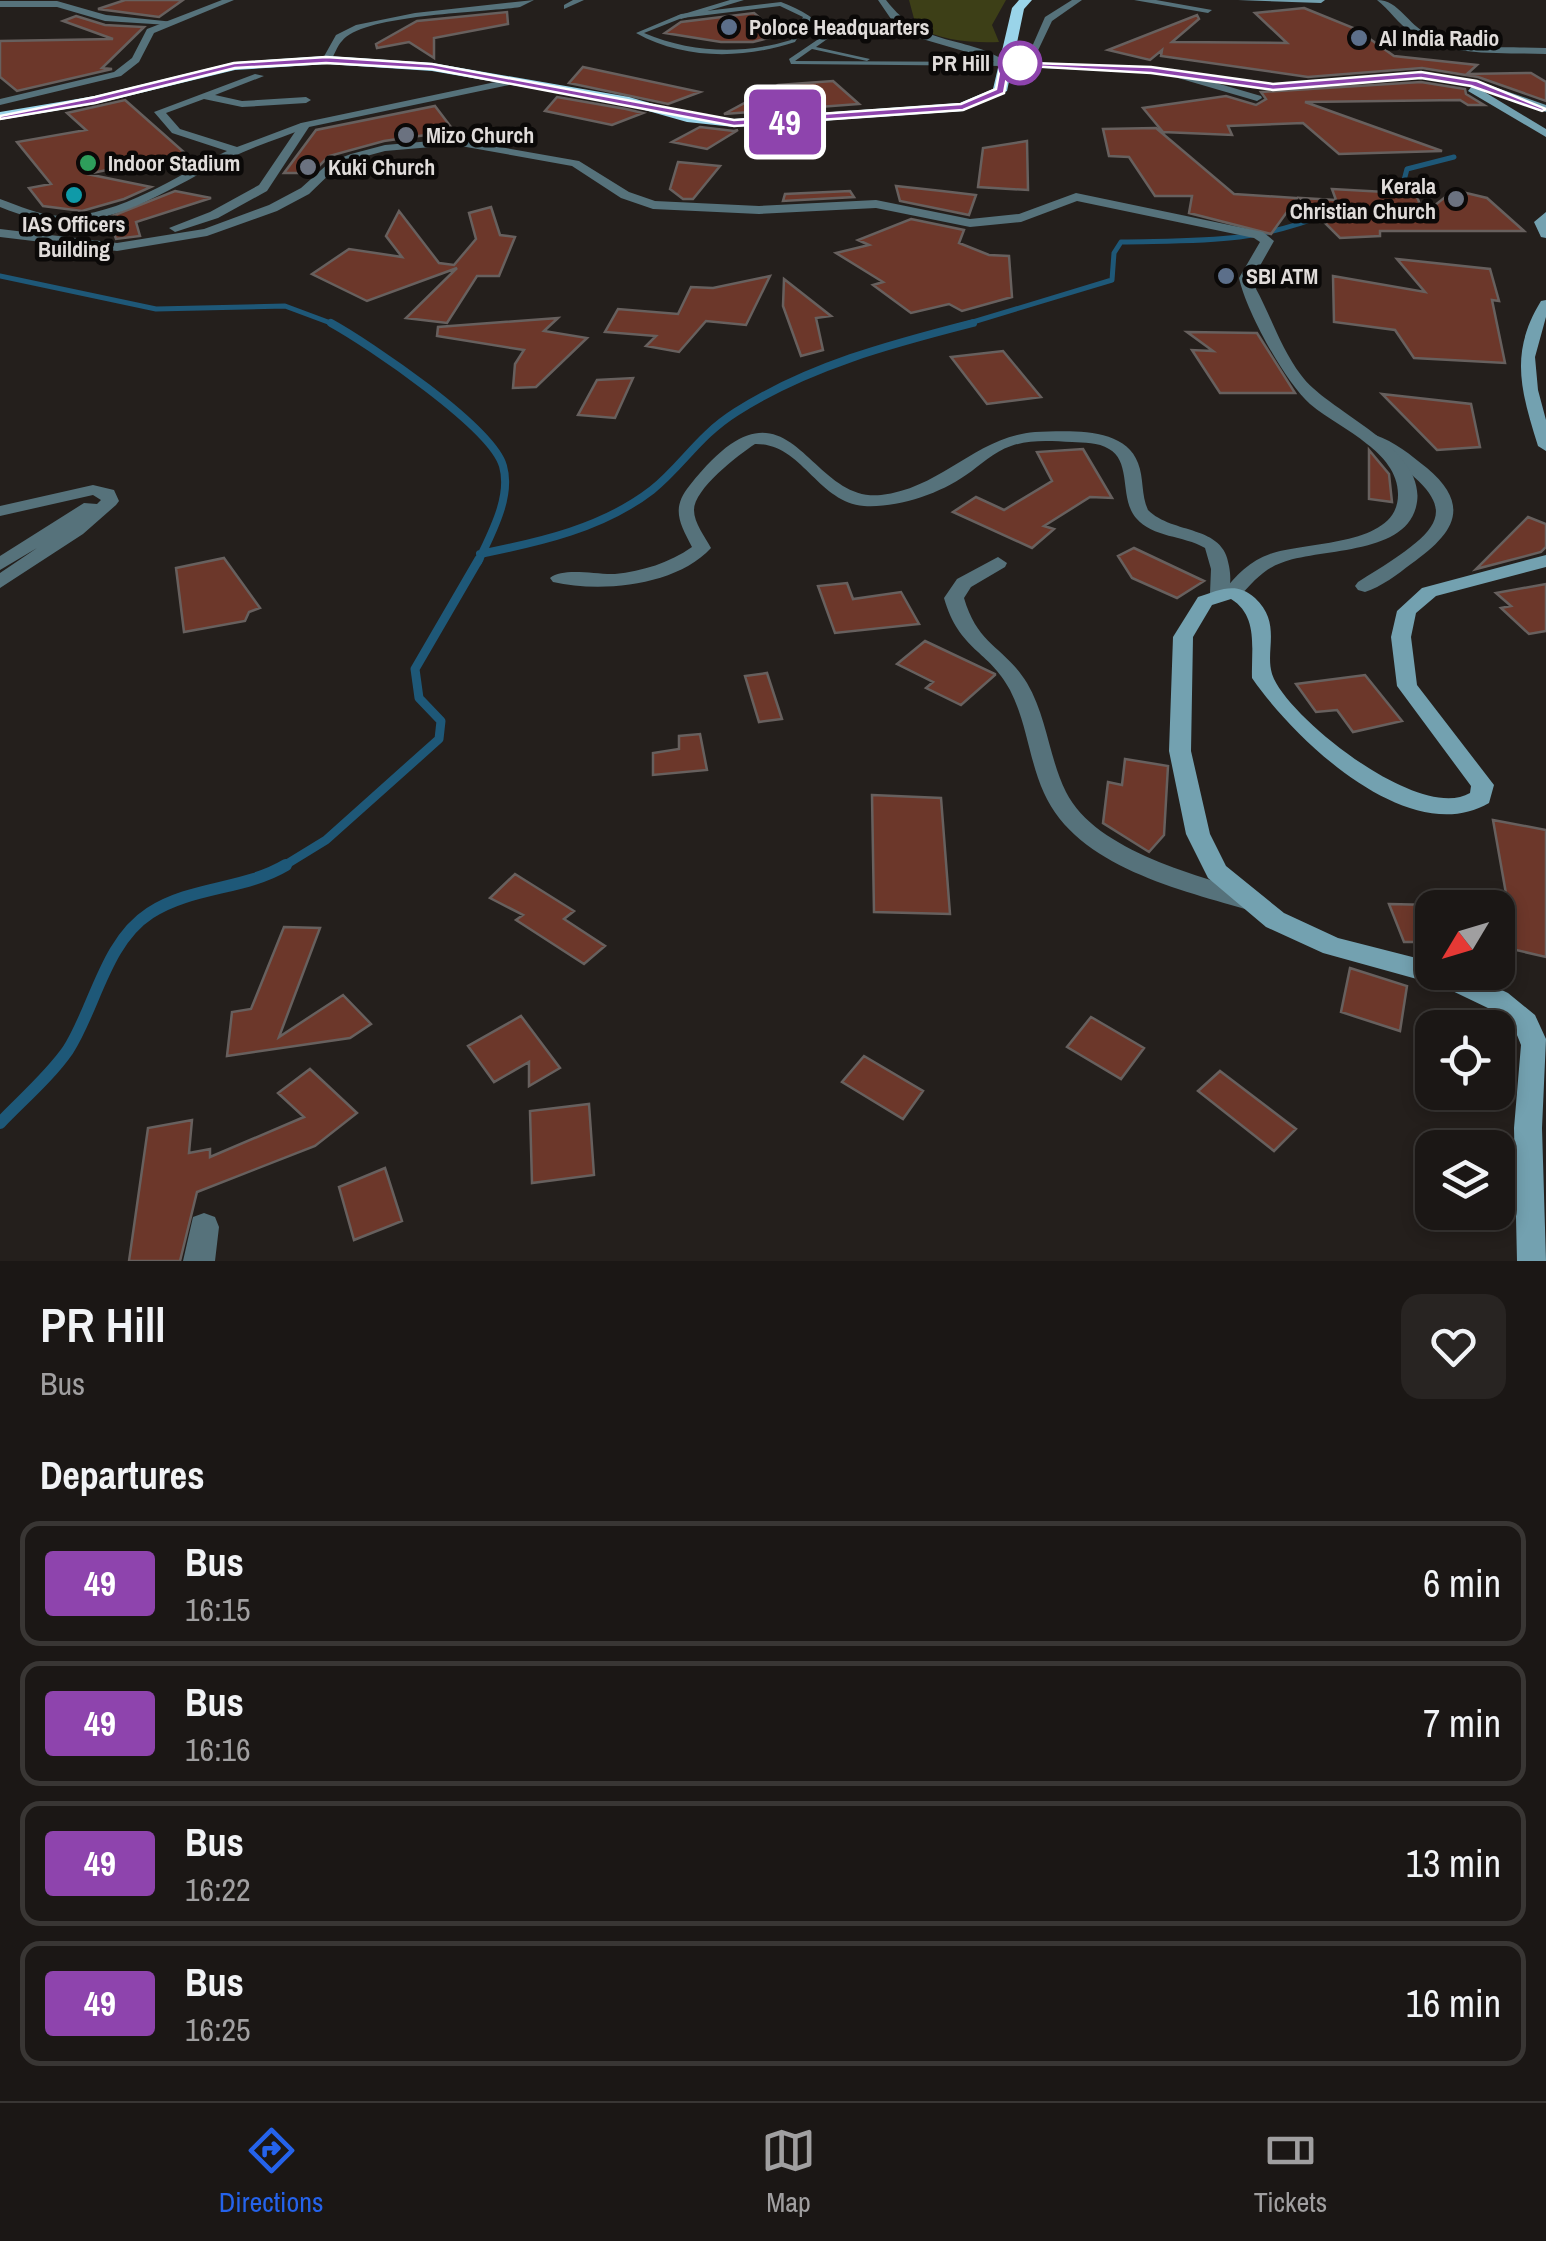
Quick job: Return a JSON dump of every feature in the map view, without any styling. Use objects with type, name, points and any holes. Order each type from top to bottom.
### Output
[{"type":"highway","points":[[0,116],[95,100],[234,66],[326,60],[432,66],[505,83],[629,101],[687,118],[765,124],[963,107],[1000,91],[1018,8],[1026,0]]},
{"type":"main road","points":[[1242,0],[1320,0]]},
{"type":"main road","points":[[1005,64],[1136,69],[1273,87],[1402,74],[1473,83],[1546,109]]},
{"type":"main road","points":[[1473,83],[1471,88],[1477,95],[1546,134]]},
{"type":"main road","points":[[1546,216],[1540,222],[1546,234]]},
{"type":"main road","points":[[1546,304],[1528,332],[1527,372],[1546,446]]},
{"type":"main road","points":[[1534,1261],[1528,1128],[1536,1045],[1525,1023],[1499,1001],[1449,977],[1332,946],[1276,920],[1254,903],[1217,872],[1198,834],[1180,751],[1183,637],[1205,601],[1227,593],[1252,600],[1262,615],[1262,678],[1324,750],[1371,781],[1443,807],[1464,807],[1480,797],[1483,786],[1407,686],[1401,637],[1407,610],[1429,592],[1546,560]]},
{"type":"street","points":[[66,0],[144,20]]},
{"type":"street","points":[[0,102],[117,74],[136,60],[144,36],[169,22],[230,0]]},
{"type":"street","points":[[326,60],[339,37],[377,22],[416,8],[485,0]]},
{"type":"street","points":[[377,22],[446,9],[510,9],[530,0]]},
{"type":"street","points":[[566,7],[580,0]]},
{"type":"street","points":[[681,16],[740,0]]},
{"type":"street","points":[[882,0],[900,27],[980,51],[1005,64]]},
{"type":"street","points":[[898,0],[900,27]]},
{"type":"street","points":[[1027,63],[1048,19],[1078,0]]},
{"type":"street","points":[[1138,0],[1208,10]]},
{"type":"street","points":[[1381,0],[1397,8],[1409,27],[1424,36],[1474,46],[1546,51]]},
{"type":"street","points":[[0,4],[58,4],[105,18],[169,22]]},
{"type":"street","points":[[1136,69],[1218,83],[1257,98]]},
{"type":"street","points":[[239,151],[176,131],[159,115],[163,108],[259,76]]},
{"type":"street","points":[[0,202],[36,218],[69,220],[101,215],[135,205],[239,151],[305,125],[505,83]]},
{"type":"street","points":[[201,96],[242,104],[306,100]]},
{"type":"street","points":[[69,242],[142,236],[214,214],[262,188],[305,125]]},
{"type":"street","points":[[0,233],[116,247],[208,232],[273,208],[305,191],[334,164],[385,148],[454,142],[575,163],[626,195],[672,206],[794,210],[876,204],[970,223],[997,222],[1040,212],[1063,199],[1087,198],[1166,218],[1240,230],[1267,241],[1246,278],[1248,287],[1301,388],[1432,480],[1446,497],[1450,512],[1446,526],[1426,546],[1365,586]]},
{"type":"street","points":[[560,578],[616,580],[692,557],[702,548],[684,506],[690,493],[751,439],[764,436],[782,444],[807,460],[844,495],[858,500],[923,488],[945,480],[999,444],[1046,436],[1088,438],[1122,449],[1130,458],[1138,510],[1148,521],[1208,540],[1218,549],[1227,593],[1268,561],[1358,544],[1392,526],[1406,512],[1410,498],[1398,465],[1366,435]]},
{"type":"street","points":[[0,511],[71,493],[93,490],[109,496]]},
{"type":"street","points":[[0,564],[109,496]]},
{"type":"street","points":[[0,582],[100,513],[109,496]]},
{"type":"street","points":[[998,563],[964,583],[954,598],[958,617],[973,643],[1015,680],[1058,800],[1073,822],[1130,856],[1192,884],[1254,903]]},
{"type":"street","points":[[200,1261],[204,1227]]},
{"type":"lane","points":[[806,18],[793,42],[748,53],[698,50],[639,33],[681,16],[781,4],[806,18],[827,37],[816,48],[791,60],[802,66],[1005,64]]},
{"type":"lane","points":[[816,48],[897,66]]},
{"type":"green space","points":[[909,0],[1006,0],[992,25],[999,42],[956,40],[925,31],[916,26]]},
{"type":"building","points":[[125,0],[183,0],[159,17],[98,9]]},
{"type":"building","points":[[1304,8],[1356,29],[1394,56],[1477,65],[1467,74],[1531,73],[1546,82],[1546,101],[1478,77],[1422,68],[1308,77],[1161,56],[1162,50],[1150,60],[1108,50],[1197,15],[1199,19],[1172,42],[1287,43],[1255,13]]},
{"type":"building","points":[[507,12],[508,24],[434,38],[434,58],[409,42],[377,48],[376,44],[417,21]]},
{"type":"building","points":[[754,13],[780,35],[753,42],[721,42],[665,33],[681,22]]},
{"type":"building","points":[[76,16],[105,25],[144,27],[102,68],[112,69],[17,91],[0,77],[0,41],[113,39],[63,21]]},
{"type":"building","points":[[583,67],[700,92],[668,104],[569,83]]},
{"type":"building","points":[[833,81],[859,104],[724,114],[778,85]]},
{"type":"building","points":[[1421,82],[1465,89],[1466,94],[1484,105],[1468,105],[1460,100],[1305,102],[1442,151],[1339,154],[1303,123],[1228,126],[1232,135],[1163,132],[1143,108],[1226,96],[1256,105],[1266,99],[1261,92]]},
{"type":"building","points":[[557,97],[643,113],[612,125],[545,111]]},
{"type":"building","points":[[125,100],[186,154],[87,174],[151,187],[124,199],[82,211],[43,206],[29,188],[51,184],[17,142],[86,130],[67,113]]},
{"type":"building","points":[[435,106],[454,131],[384,141],[329,156],[312,173],[284,173],[316,130]]},
{"type":"building","points":[[700,127],[738,130],[707,149],[672,142]]},
{"type":"building","points":[[1156,128],[1234,194],[1297,198],[1271,234],[1189,213],[1192,196],[1155,196],[1129,157],[1109,156],[1103,129]]},
{"type":"building","points":[[1027,141],[1028,190],[978,187],[983,148]]},
{"type":"building","points":[[678,162],[720,166],[693,199],[683,199],[670,189]]},
{"type":"building","points":[[896,186],[976,195],[969,215],[900,201]]},
{"type":"building","points":[[1332,189],[1403,193],[1417,197],[1424,214],[1454,190],[1487,198],[1524,231],[1380,231],[1380,236],[1340,238],[1300,198],[1336,200]]},
{"type":"building","points":[[175,191],[211,198],[136,222],[140,236],[116,239],[111,225],[102,220]]},
{"type":"building","points":[[850,191],[854,197],[783,201],[785,194]]},
{"type":"building","points":[[491,207],[500,235],[515,237],[499,276],[477,276],[447,323],[406,318],[457,268],[367,301],[312,274],[349,249],[402,257],[386,236],[399,211],[439,263],[454,265],[476,239],[469,213]]},
{"type":"building","points":[[911,219],[964,230],[959,243],[989,255],[1009,256],[1012,297],[962,311],[949,304],[911,313],[873,285],[883,282],[836,253],[869,245],[858,240]]},
{"type":"building","points":[[1397,259],[1490,269],[1499,301],[1492,300],[1505,363],[1414,358],[1395,330],[1334,322],[1333,276],[1425,292]]},
{"type":"building","points":[[770,276],[746,325],[706,321],[679,352],[646,346],[656,336],[605,332],[618,309],[678,314],[691,287],[713,288]]},
{"type":"building","points":[[784,279],[831,316],[816,318],[823,350],[801,356],[783,306]]},
{"type":"building","points":[[558,318],[544,331],[587,338],[536,387],[513,388],[515,364],[524,350],[437,336],[438,327]]},
{"type":"building","points":[[1187,332],[1257,333],[1295,393],[1220,393],[1192,350],[1213,351]]},
{"type":"building","points":[[1003,351],[1041,397],[987,404],[951,357]]},
{"type":"building","points":[[633,378],[615,418],[578,415],[597,380]]},
{"type":"building","points":[[1382,394],[1471,404],[1480,447],[1437,450]]},
{"type":"building","points":[[1083,449],[1112,498],[1090,497],[1044,526],[1054,529],[1032,548],[953,512],[976,497],[1004,510],[1052,481],[1037,452]]},
{"type":"building","points":[[1369,450],[1389,474],[1392,502],[1369,499]]},
{"type":"building","points":[[1528,517],[1546,524],[1546,547],[1541,552],[1476,569]]},
{"type":"building","points":[[1134,548],[1204,581],[1177,598],[1132,578],[1118,556]]},
{"type":"building","points":[[224,558],[260,608],[249,612],[245,621],[184,632],[176,568]]},
{"type":"building","points":[[847,583],[853,599],[901,592],[919,624],[835,633],[818,586]]},
{"type":"building","points":[[1546,584],[1546,631],[1529,634],[1501,608],[1511,606],[1496,593]]},
{"type":"building","points":[[925,641],[995,675],[961,705],[926,688],[933,682],[897,664]]},
{"type":"building","points":[[767,673],[782,719],[759,722],[745,676]]},
{"type":"building","points":[[1365,675],[1402,721],[1353,732],[1337,710],[1316,712],[1296,684]]},
{"type":"building","points":[[700,734],[707,770],[653,775],[653,753],[679,749],[679,736]]},
{"type":"building","points":[[1125,759],[1168,766],[1164,835],[1149,852],[1103,823],[1108,782],[1122,785]]},
{"type":"building","points":[[872,795],[941,798],[950,914],[874,912]]},
{"type":"building","points":[[1493,820],[1546,830],[1546,957],[1516,950],[1515,890],[1505,890]]},
{"type":"building","points":[[515,874],[574,911],[564,919],[605,946],[584,964],[516,920],[523,915],[490,898]]},
{"type":"building","points":[[1389,904],[1415,905],[1415,942],[1404,942]]},
{"type":"building","points":[[284,927],[320,928],[279,1037],[343,995],[371,1024],[350,1038],[227,1056],[232,1012],[251,1009]]},
{"type":"building","points":[[1350,968],[1407,986],[1400,1031],[1341,1012]]},
{"type":"building","points":[[521,1016],[560,1068],[529,1086],[529,1062],[494,1082],[468,1046]]},
{"type":"building","points":[[1091,1017],[1144,1048],[1121,1079],[1067,1047]]},
{"type":"building","points":[[864,1056],[923,1091],[903,1119],[842,1082]]},
{"type":"building","points":[[310,1069],[357,1113],[315,1146],[197,1192],[180,1261],[129,1261],[148,1128],[192,1120],[189,1153],[210,1149],[210,1157],[304,1117],[278,1093]]},
{"type":"building","points":[[1220,1071],[1296,1129],[1274,1151],[1198,1091]]},
{"type":"building","points":[[589,1104],[594,1175],[532,1183],[530,1111]]},
{"type":"building","points":[[385,1168],[402,1221],[354,1240],[339,1187]]},
{"type":"waterway","points":[[1389,196],[1403,184],[1407,169],[1454,157]]},
{"type":"waterway","points":[[963,325],[1112,280],[1114,253],[1121,242],[1250,236],[1326,214]]},
{"type":"waterway","points":[[0,276],[156,309],[285,306],[332,323]]},
{"type":"waterway","points":[[332,323],[336,325]]},
{"type":"waterway","points":[[332,323],[454,409],[494,450],[503,466],[505,490],[482,554]]},
{"type":"waterway","points":[[482,554],[592,524],[633,503],[673,471],[723,421],[792,382],[881,348],[973,323]]},
{"type":"waterway","points":[[478,562],[482,554]]},
{"type":"waterway","points":[[282,867],[326,840],[439,739],[441,721],[419,698],[415,669],[479,559]]},
{"type":"waterway","points":[[282,867],[286,865]]},
{"type":"waterway","points":[[0,1123],[68,1050],[111,958],[135,925],[166,904],[282,867]]},
{"type":"bus line","name":"49","points":[[0,116],[95,100],[234,66],[326,60],[432,66],[505,83],[629,101],[687,118],[734,123],[765,124],[963,107],[985,101],[1000,91],[1005,64],[1027,63],[1151,70],[1273,87],[1421,75],[1473,83],[1546,109]]},
{"type":"place","name":"Poloce Headquarters","points":[[729,27]]},
{"type":"place","name":"Al India Radio","points":[[1359,38]]},
{"type":"place","name":"PR Hill","points":[[1020,63]]},
{"type":"place","name":"Mizo Church","points":[[406,135]]},
{"type":"place","name":"Indoor Stadium","points":[[88,163]]},
{"type":"place","name":"Kuki Church","points":[[308,167]]},
{"type":"place","name":"IAS Officers Building","points":[[74,195]]},
{"type":"place","name":"Kerala Christian Church","points":[[1456,199]]},
{"type":"place","name":"SBI ATM","points":[[1226,276]]}]
